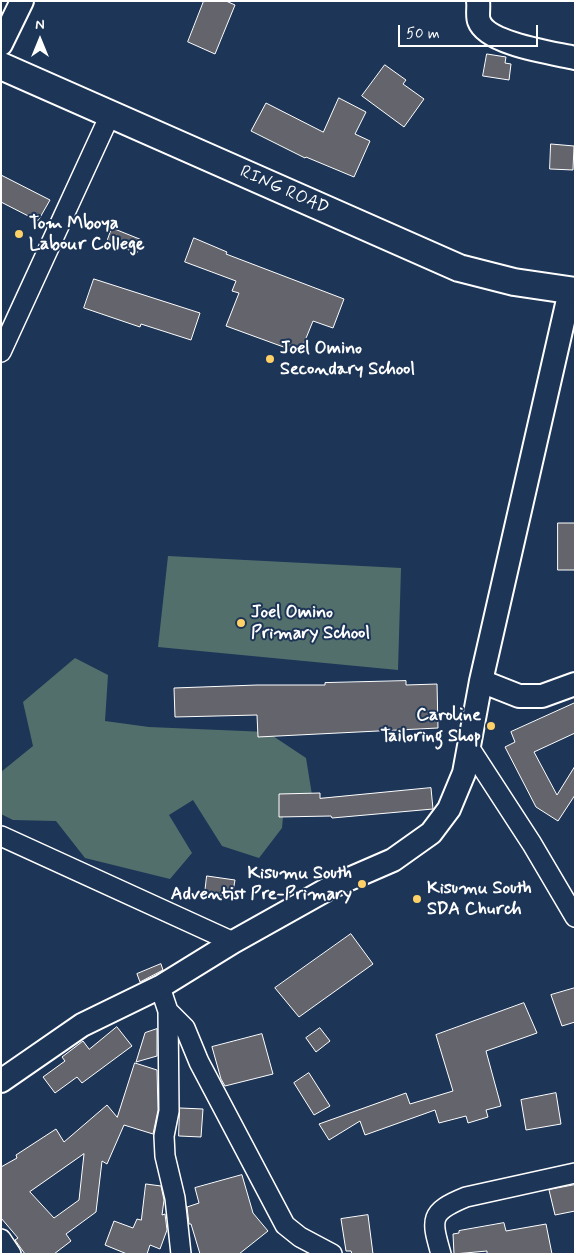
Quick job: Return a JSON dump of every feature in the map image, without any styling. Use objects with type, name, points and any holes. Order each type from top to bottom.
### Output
[{"type":"main road","name":"RING ROAD","points":[[1,66],[459,268],[514,282],[572,291]]},
{"type":"street","points":[[1,44],[22,1]]},
{"type":"street","points":[[478,1],[479,21],[492,35],[517,44],[575,58]]},
{"type":"street","points":[[1,352],[110,114]]},
{"type":"street","points":[[1,1081],[82,1025],[160,987],[233,942],[333,886],[393,860],[431,833],[449,809],[464,773],[481,681],[572,291]]},
{"type":"street","points":[[481,681],[519,696],[542,696],[575,684]]},
{"type":"street","points":[[469,747],[532,844],[575,917]]},
{"type":"street","points":[[1,836],[233,942]]},
{"type":"street","points":[[160,987],[168,1011],[169,1111],[164,1136],[165,1156],[175,1198],[181,1254]]},
{"type":"street","points":[[168,1011],[185,1028],[200,1062],[285,1225],[300,1237],[332,1254]]},
{"type":"street","points":[[441,1254],[433,1228],[436,1214],[449,1204],[466,1197],[575,1173]]},
{"type":"street","points":[[1,1239],[11,1254]]},
{"type":"green space","points":[[168,556],[401,568],[398,670],[158,647]]},
{"type":"green space","points":[[75,658],[108,675],[105,721],[149,727],[267,732],[306,758],[312,795],[284,806],[282,828],[259,858],[222,846],[193,800],[169,815],[192,853],[170,879],[85,858],[56,821],[13,820],[1,814],[1,772],[33,746],[23,702]]},
{"type":"building","points":[[204,1],[226,1],[235,5],[215,54],[188,42]]},
{"type":"building","points":[[487,54],[506,57],[505,63],[511,64],[509,80],[483,76]]},
{"type":"building","points":[[385,65],[406,80],[403,84],[424,99],[404,127],[362,96]]},
{"type":"building","points":[[339,98],[366,112],[355,134],[370,141],[354,177],[305,158],[251,131],[266,103],[323,132]]},
{"type":"building","points":[[551,144],[574,146],[573,170],[550,169]]},
{"type":"building","points":[[1,175],[50,200],[38,221],[1,202]]},
{"type":"building","points":[[112,228],[142,240],[137,253],[107,242]]},
{"type":"building","points":[[194,238],[227,252],[226,254],[344,299],[333,328],[313,321],[300,353],[226,326],[239,293],[232,291],[236,281],[185,262]]},
{"type":"building","points":[[94,279],[200,313],[191,340],[141,324],[140,327],[84,308]]},
{"type":"building","points":[[558,523],[575,523],[575,570],[558,570]]},
{"type":"building","points":[[406,681],[406,685],[437,684],[438,728],[258,737],[257,715],[175,717],[174,688],[325,685],[325,683]]},
{"type":"building","points":[[575,703],[575,733],[534,752],[557,795],[575,766],[575,795],[558,821],[536,807],[505,747],[515,742],[511,732]]},
{"type":"building","points":[[431,788],[433,809],[332,818],[331,816],[279,817],[279,794],[320,793],[320,798]]},
{"type":"building","points":[[207,876],[235,880],[232,897],[205,893]]},
{"type":"building","points":[[351,934],[373,964],[299,1017],[275,988]]},
{"type":"building","points":[[161,964],[163,970],[140,982],[137,974]]},
{"type":"building","points":[[575,988],[575,1022],[562,1026],[551,995]]},
{"type":"building","points":[[524,1003],[537,1033],[486,1051],[501,1106],[486,1110],[488,1117],[468,1123],[466,1116],[439,1123],[435,1110],[365,1135],[360,1121],[329,1140],[319,1124],[406,1093],[410,1104],[453,1091],[436,1035]]},
{"type":"building","points":[[117,1027],[132,1046],[82,1083],[77,1077],[55,1093],[43,1077],[65,1061],[62,1057],[83,1041],[89,1049]]},
{"type":"building","points":[[320,1028],[330,1041],[316,1052],[306,1038]]},
{"type":"building","points":[[157,1029],[157,1056],[136,1062],[145,1033]]},
{"type":"building","points":[[262,1034],[273,1074],[225,1086],[221,1079],[212,1047]]},
{"type":"building","points":[[135,1063],[157,1070],[158,1110],[153,1134],[124,1125],[107,1164],[102,1161],[96,1212],[66,1234],[71,1241],[54,1254],[25,1254],[15,1240],[18,1238],[1,1218],[1,1167],[17,1158],[16,1155],[56,1129],[64,1142],[107,1105],[117,1117]],"holes":[[[84,1154],[79,1200],[54,1218],[30,1192]]]},
{"type":"building","points":[[309,1073],[330,1106],[314,1115],[294,1083]]},
{"type":"building","points":[[556,1093],[561,1124],[526,1130],[521,1100]]},
{"type":"building","points":[[180,1108],[203,1109],[201,1137],[179,1136]]},
{"type":"building","points":[[242,1175],[253,1213],[268,1231],[239,1254],[200,1254],[191,1224],[189,1224],[187,1207],[199,1203],[195,1188]]},
{"type":"building","points":[[146,1184],[161,1186],[164,1200],[162,1215],[165,1214],[167,1230],[160,1249],[150,1245],[147,1254],[127,1254],[105,1245],[114,1221],[133,1228],[137,1219],[141,1220]]},
{"type":"building","points":[[575,1185],[575,1211],[555,1215],[549,1190]]},
{"type":"building","points":[[368,1215],[373,1254],[352,1254],[351,1251],[346,1251],[341,1219]]},
{"type":"building","points":[[504,1223],[506,1231],[546,1224],[552,1254],[487,1254],[487,1251],[454,1254],[453,1234],[459,1233],[459,1231]]},
{"type":"place","name":"Tom Mboya Labour College","points":[[19,234]]},
{"type":"place","name":"Joel Omino Secondary School","points":[[270,359]]},
{"type":"place","name":"Joel Omino Primary School","points":[[241,623]]},
{"type":"place","name":"Caroline Tailoring Shop","points":[[491,726]]},
{"type":"place","name":"Kisumu South Adventist Pre-Primary","points":[[362,884]]},
{"type":"place","name":"Kisumu South SDA Church","points":[[417,899]]}]
